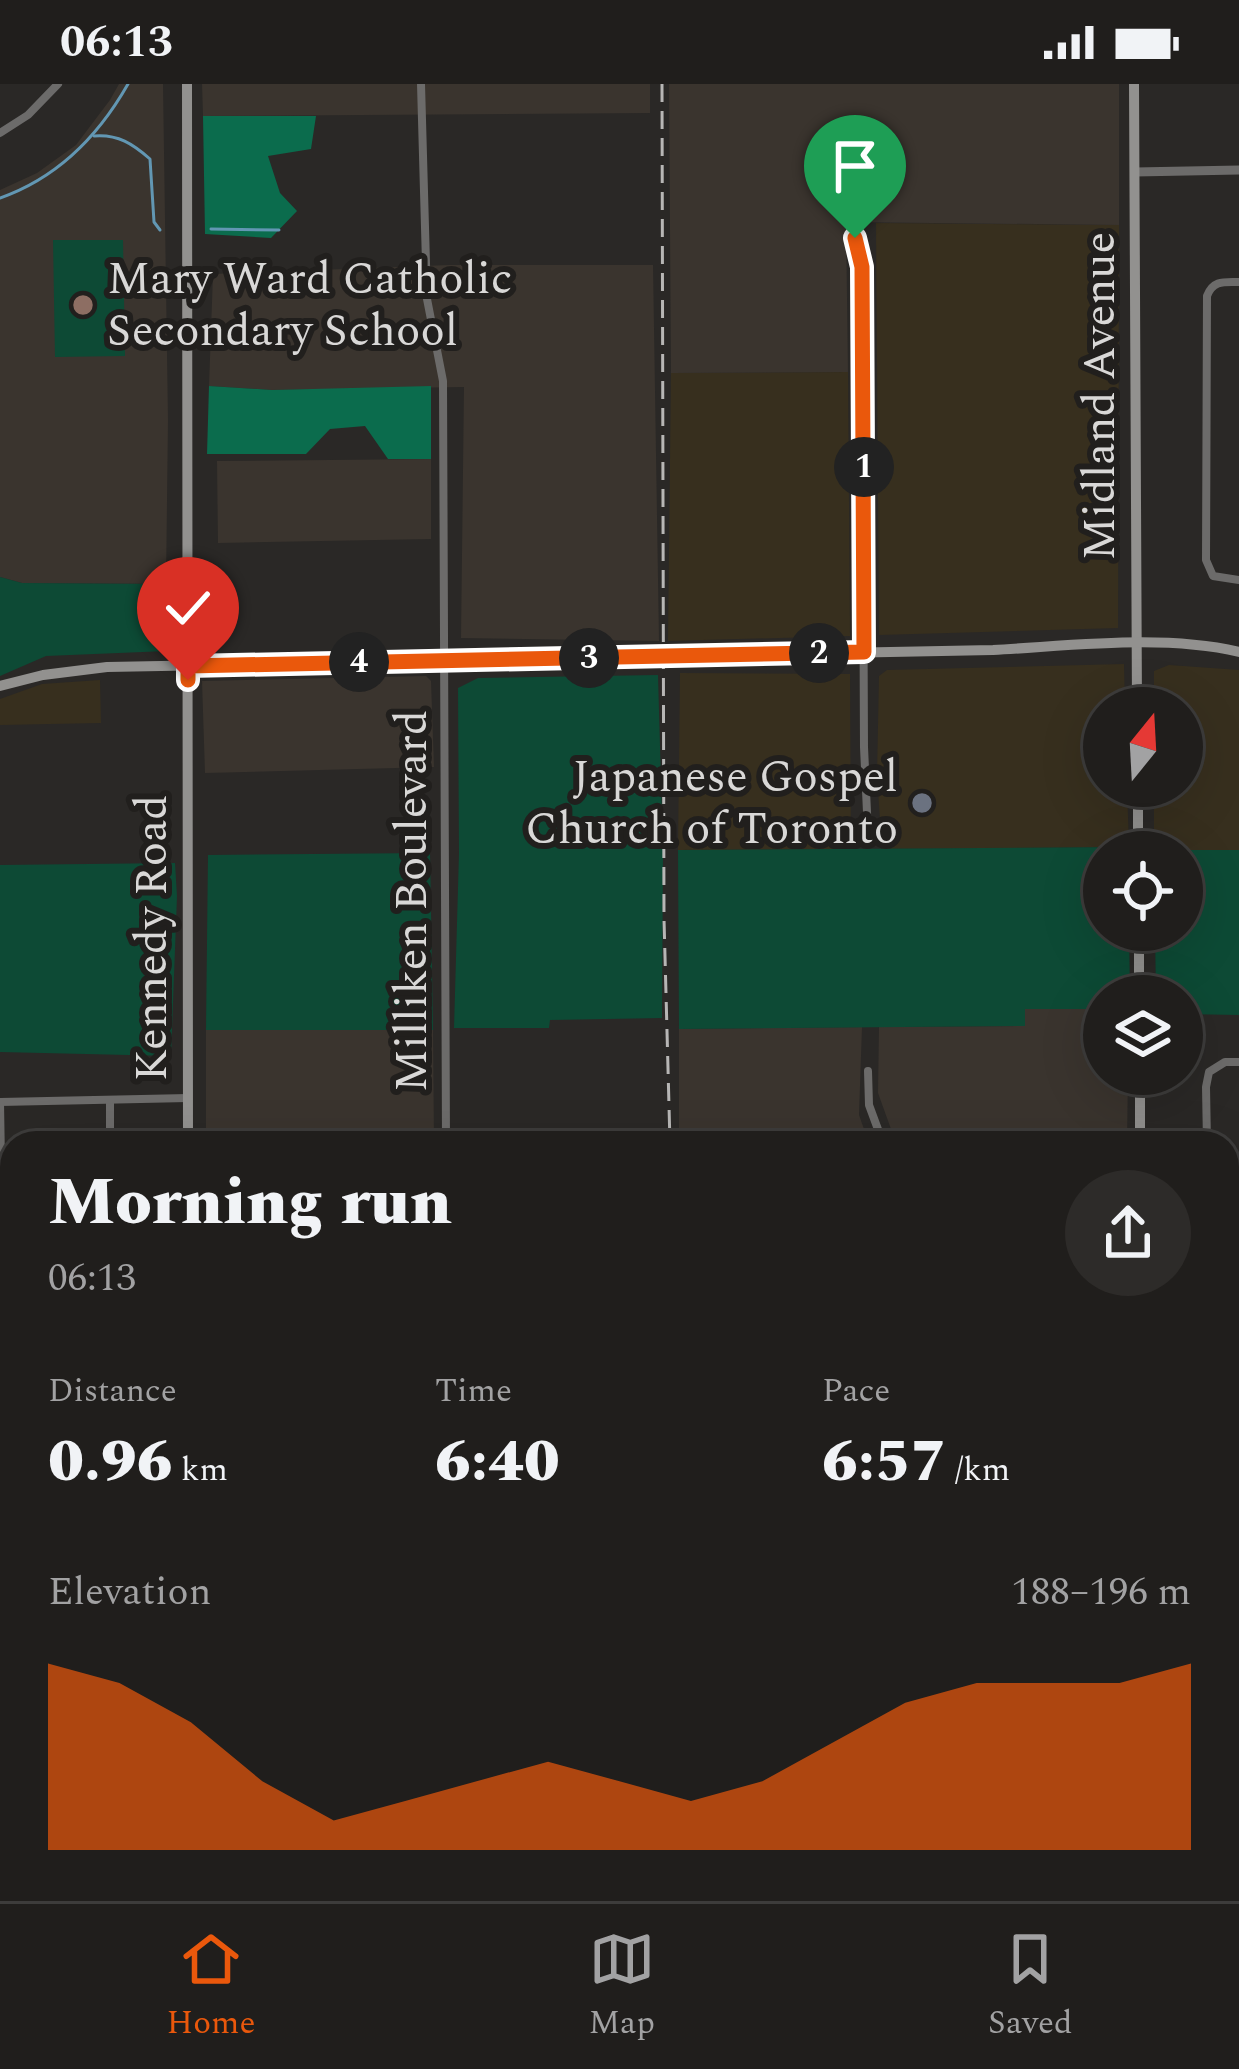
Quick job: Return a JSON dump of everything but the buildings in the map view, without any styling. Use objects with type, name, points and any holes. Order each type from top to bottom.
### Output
[{"type":"main road","name":"Kennedy Road","points":[[187,84],[188,1131]]},
{"type":"main road","name":"Midland Avenue","points":[[1134,84],[1137,687]]},
{"type":"main road","points":[[0,686],[43,675],[107,668],[1137,644],[1239,652]]},
{"type":"main road","points":[[1140,1095],[1140,1131]]},
{"type":"street","points":[[0,133],[28,115],[58,84]]},
{"type":"street","name":"Milliken Boulevard","points":[[421,84],[427,299],[443,381],[446,1131]]},
{"type":"street","points":[[1136,172],[1239,170]]},
{"type":"street","points":[[855,238],[862,267],[868,834]]},
{"type":"street","points":[[1239,282],[1218,282],[1207,296],[1206,560],[1214,575],[1239,580]]},
{"type":"street","points":[[1207,1131],[1210,1072],[1225,1062],[1239,1062]]},
{"type":"street","points":[[868,1071],[869,1106],[878,1131]]},
{"type":"street","points":[[0,1102],[188,1098]]},
{"type":"street","points":[[110,1101],[110,1131]]},
{"type":"shaded area","name":"Mary Ward Catholic Secondary School","points":[[119,84],[163,84],[166,584],[22,583],[0,577],[0,190],[37,173],[76,145]]},
{"type":"shaded area","points":[[202,84],[650,84],[650,113],[203,116]]},
{"type":"shaded area","points":[[669,84],[1119,84],[1119,225],[846,222],[848,372],[671,373]]},
{"type":"shaded area","points":[[876,223],[1119,225],[1118,628],[879,635]]},
{"type":"shaded area","points":[[449,265],[653,265],[659,641],[461,638],[464,387],[272,390],[209,386],[213,274]]},
{"type":"shaded area","points":[[848,372],[850,636],[668,641],[671,373]]},
{"type":"shaded area","points":[[431,459],[431,539],[218,543],[217,461]]},
{"type":"shaded area","points":[[1124,664],[1125,687],[1083,687],[1083,807],[1128,807],[1128,831],[1083,831],[1083,847],[882,849],[877,776],[879,676],[887,670]]},
{"type":"shaded area","points":[[1169,665],[1239,670],[1239,850],[1203,850],[1203,831],[1154,831],[1154,807],[1203,807],[1203,687],[1154,687],[1154,671]]},
{"type":"shaded area","points":[[680,673],[850,674],[851,849],[678,850]]},
{"type":"shaded area","points":[[426,676],[431,681],[434,767],[205,773],[202,681]]},
{"type":"shaded area","points":[[100,680],[101,723],[0,725],[0,699],[42,684]]},
{"type":"shaded area","points":[[1024,1009],[1083,1009],[1083,1095],[1128,1095],[1127,1131],[892,1131],[878,1093],[879,1027],[1024,1026]]},
{"type":"shaded area","points":[[862,1027],[859,1115],[865,1131],[679,1131],[679,1029]]},
{"type":"shaded area","points":[[206,1030],[433,1030],[434,1131],[206,1131]]},
{"type":"green space","points":[[203,116],[316,116],[311,149],[268,156],[280,193],[297,211],[271,238],[205,234]]},
{"type":"green space","points":[[53,240],[123,240],[125,356],[55,357]]},
{"type":"green space","points":[[209,386],[272,390],[431,386],[431,459],[388,459],[365,426],[330,429],[306,454],[207,454]]},
{"type":"green space","points":[[0,577],[22,583],[166,584],[167,651],[46,656],[0,676]]},
{"type":"green space","points":[[658,675],[662,1018],[550,1020],[549,1028],[454,1028],[458,688],[478,678]]},
{"type":"green space","points":[[1083,847],[1083,951],[1129,951],[1130,975],[1083,975],[1083,1009],[1025,1009],[1025,1026],[679,1029],[678,850]]},
{"type":"green space","points":[[1203,850],[1239,850],[1239,1015],[1203,1014],[1203,975],[1156,975],[1155,951],[1203,951]]},
{"type":"green space","points":[[430,853],[433,1030],[206,1030],[208,855]]},
{"type":"green space","points":[[175,863],[171,1056],[0,1052],[0,865]]},
{"type":"waterway","points":[[0,198],[40,179],[74,153],[104,121],[128,84]]},
{"type":"waterway","points":[[94,136],[125,141],[150,159],[154,222],[160,230]]},
{"type":"waterway","points":[[211,229],[279,230]]},
{"type":"railway","points":[[662,84],[664,919],[670,1131]]},
{"type":"place","name":"Mary Ward Catholic Secondary School","points":[[83,305]]},
{"type":"place","name":"Japanese Gospel Church of Toronto","points":[[922,803]]},
{"type":"route","points":[[188,680],[188,666],[864,652],[862,267],[855,238]]}]
